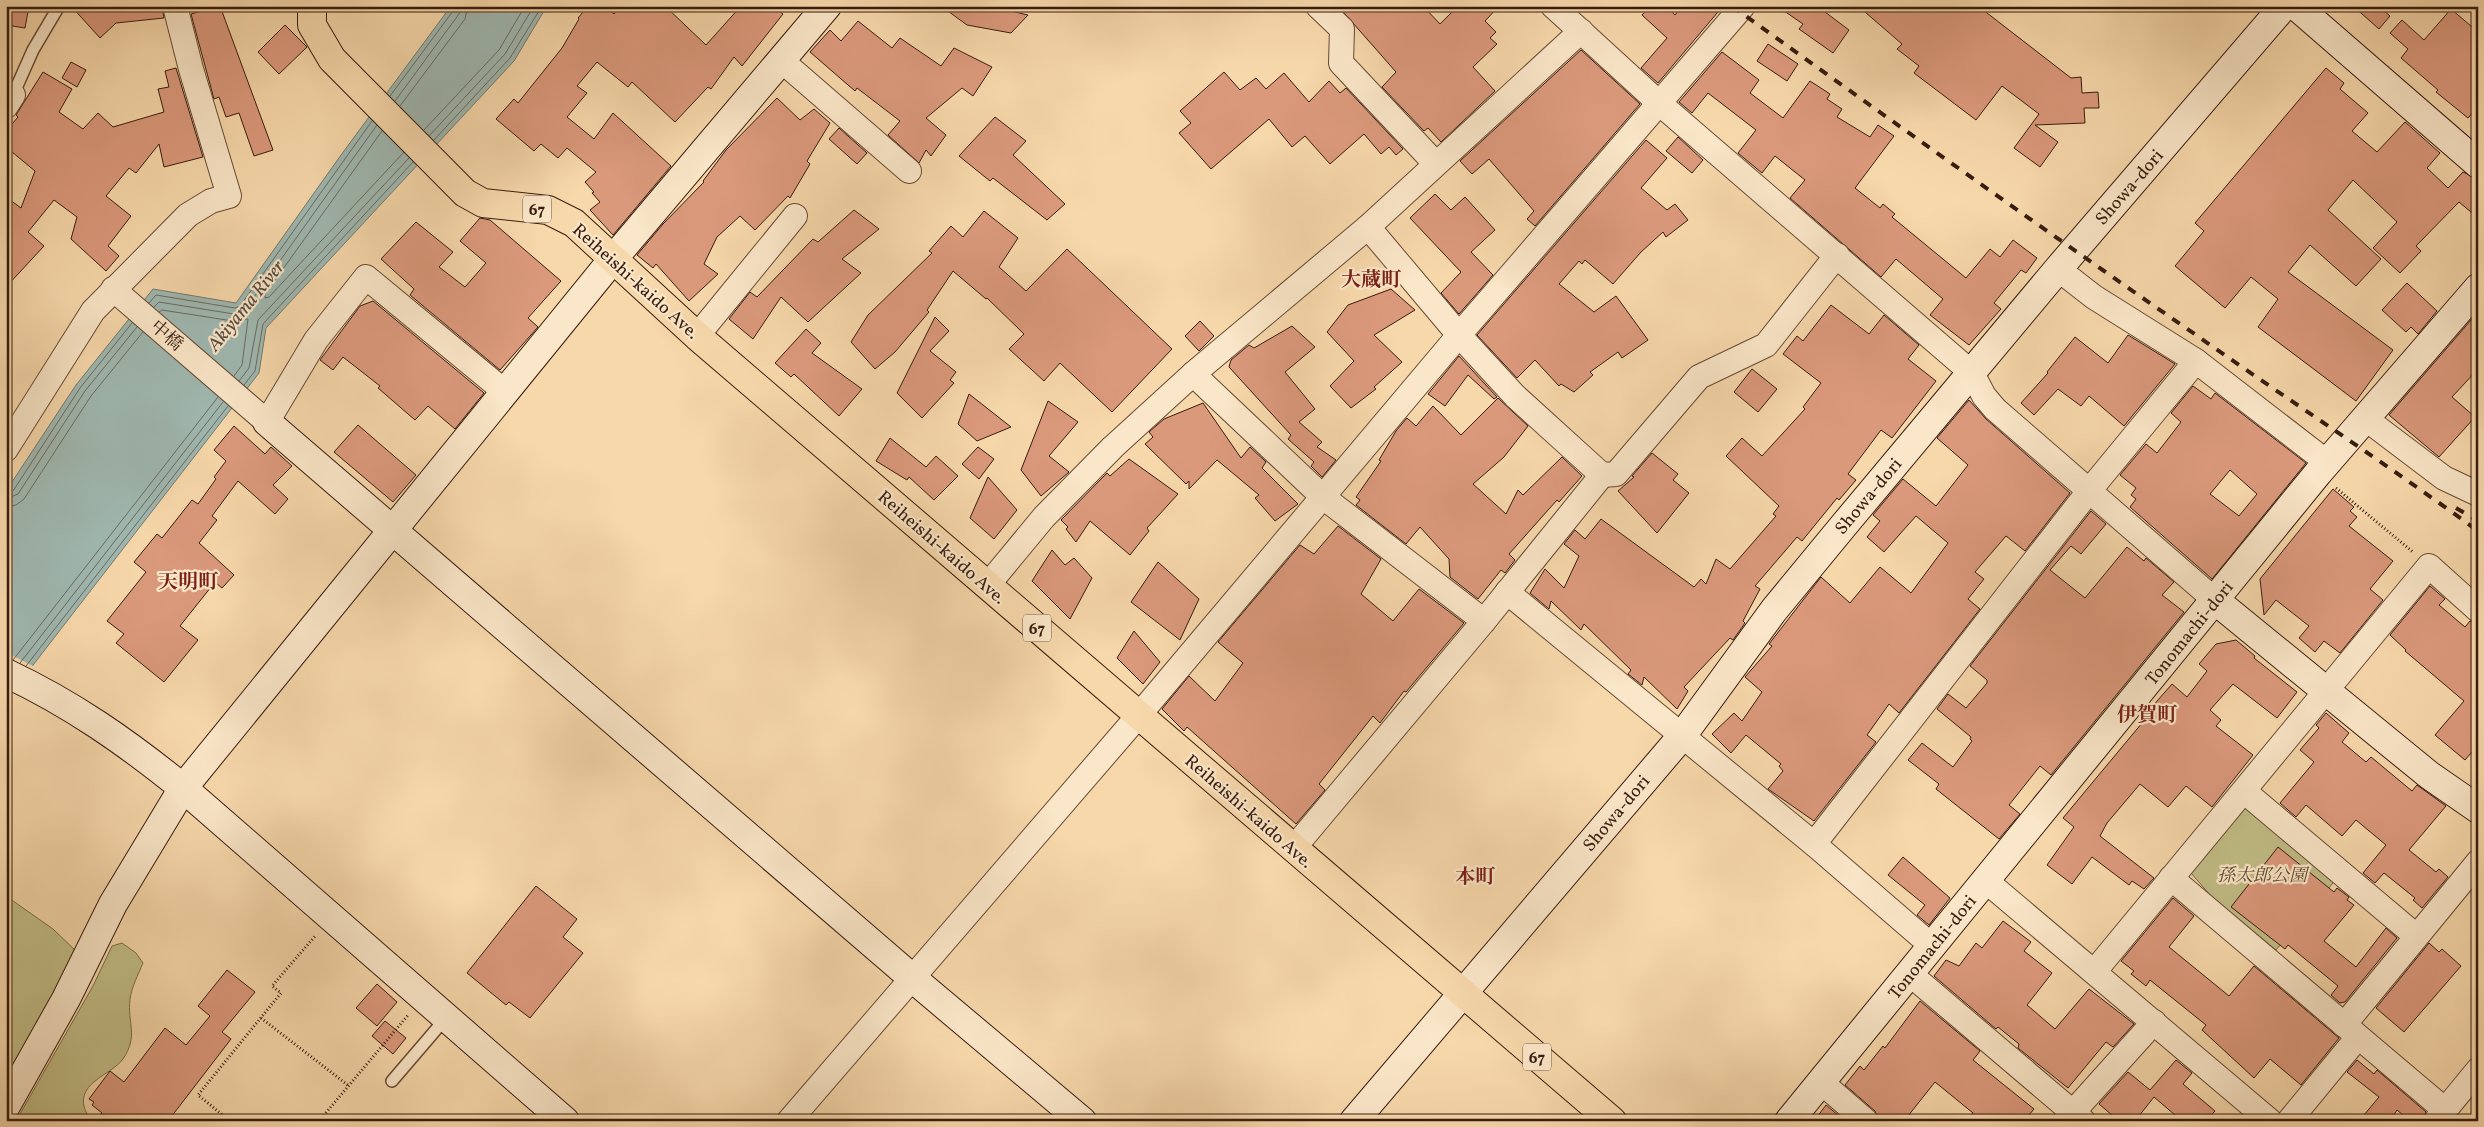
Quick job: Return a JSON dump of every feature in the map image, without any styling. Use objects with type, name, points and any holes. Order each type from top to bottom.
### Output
[{"type":"main road","name":"Reiheishi-kaido Ave.","points":[[312,6],[312,24],[322,45],[346,72],[465,193],[483,203],[548,210],[574,223],[697,336],[1612,1121]]},
{"type":"street","points":[[6,449],[93,310],[119,294],[188,215],[211,201],[229,196],[191,69],[175,6]]},
{"type":"street","points":[[1318,6],[1342,29],[1342,63],[1435,163]]},
{"type":"street","points":[[1554,6],[1660,103],[1972,373],[1984,396],[1995,409],[2089,491],[2325,692],[2429,775],[2478,809]]},
{"type":"street","points":[[789,1121],[911,977],[1139,715],[1459,335],[1743,6]]},
{"type":"street","name":"Showa-dori","points":[[1354,1121],[1682,736],[1774,610],[2058,269],[2284,6]]},
{"type":"street","points":[[2296,6],[2478,164]]},
{"type":"street","points":[[6,1106],[66,999],[113,904],[183,788],[504,391],[613,259],[782,61],[823,8]]},
{"type":"street","points":[[987,586],[1044,517],[1113,448],[1193,374],[1368,227],[1435,163],[1581,31]]},
{"type":"street","points":[[782,61],[909,171]]},
{"type":"street","points":[[697,336],[795,216]]},
{"type":"street","points":[[1368,227],[1459,335],[1515,396],[1602,475],[1616,474],[1699,377],[1766,345],[1837,255]]},
{"type":"street","points":[[2058,269],[2094,297],[2196,361],[2323,468]]},
{"type":"street","points":[[504,391],[366,277],[316,340],[260,416],[911,977],[1082,1121]]},
{"type":"street","name":"Tonomachi-dori","points":[[1789,1121],[2323,468],[2478,288]]},
{"type":"street","name":"中橋","points":[[119,294],[260,416]]},
{"type":"street","points":[[1814,844],[2089,491],[2196,361]]},
{"type":"street","points":[[1193,374],[1323,497],[1484,621]]},
{"type":"street","points":[[2366,418],[2444,478],[2478,494]]},
{"type":"street","points":[[1293,849],[1484,621],[1602,475]]},
{"type":"street","points":[[2094,972],[2245,792],[2429,566],[2478,610]]},
{"type":"street","points":[[1507,592],[1814,844],[1932,946]]},
{"type":"street","points":[[6,673],[34,686],[96,722],[135,749],[183,788],[565,1121]]},
{"type":"street","points":[[2245,792],[2416,936]]},
{"type":"street","points":[[2289,1121],[2416,936],[2478,862]]},
{"type":"street","points":[[2171,878],[2351,1031],[2440,1115],[2478,1070]]},
{"type":"street","points":[[1986,881],[2270,1121]]},
{"type":"street","points":[[1910,974],[2074,1118],[2154,1022]]},
{"type":"street","points":[[1820,1082],[1866,1121]]},
{"type":"lane","points":[[10,101],[33,50],[59,6]]},
{"type":"lane","points":[[392,1081],[446,1018]]},
{"type":"path","points":[[2323,468],[2429,566]]},
{"type":"path","points":[[230,1121],[198,1095],[281,993],[272,986],[331,918]]},
{"type":"path","points":[[319,1121],[422,998]]},
{"type":"path","points":[[261,1018],[349,1086]]},
{"type":"green space","name":"孫太郎公園","points":[[2245,796],[2339,876],[2276,950],[2211,896],[2191,873]]},
{"type":"green space","points":[[6,896],[53,929],[77,952],[6,1083]]},
{"type":"green space","points":[[122,943],[136,953],[143,963],[130,999],[131,1036],[128,1051],[118,1065],[88,1088],[84,1095],[87,1114],[83,1121],[16,1121],[93,986],[112,946]]},
{"type":"water","name":"Akiyama River","points":[[451,6],[547,6],[514,61],[266,328],[259,373],[6,700],[6,491],[76,385],[153,289],[236,303],[341,155]]},
{"type":"pier","points":[[6,652],[35,667],[13,695],[6,692]]},
{"type":"building","points":[[6,6],[29,6],[25,28],[6,25]]},
{"type":"building","points":[[71,6],[162,6],[164,18],[116,23],[100,38]]},
{"type":"building","points":[[220,6],[273,150],[254,156],[239,113],[226,117],[219,97],[214,99],[191,14]]},
{"type":"building","points":[[588,6],[605,6],[614,14],[620,6],[665,6],[706,45],[741,6],[773,6],[783,14],[742,66],[734,57],[711,89],[708,87],[675,122],[632,82],[628,87],[597,62],[577,86],[587,93],[567,117],[594,139],[613,113],[671,166],[613,235],[590,210],[600,202],[585,182],[596,172],[567,148],[558,158],[541,144],[534,151],[496,119],[514,99],[518,103],[562,48],[578,18]]},
{"type":"building","points":[[941,6],[989,6],[1028,15],[1011,33],[967,25]]},
{"type":"building","points":[[1338,6],[1423,6],[1440,24],[1458,6],[1499,6],[1485,21],[1496,32],[1490,38],[1497,44],[1473,67],[1495,91],[1441,142],[1428,128],[1424,131],[1382,87],[1396,72]]},
{"type":"building","points":[[1650,6],[1666,6],[1675,15],[1682,6],[1723,6],[1658,83],[1641,68],[1667,38],[1642,15]]},
{"type":"building","points":[[1777,6],[1817,6],[1849,30],[1833,53],[1799,29],[1803,24]]},
{"type":"building","points":[[1858,6],[1978,6],[2071,78],[2081,77],[2082,93],[2098,92],[2099,108],[2084,108],[2085,123],[2035,125],[2058,142],[2040,167],[2014,148],[2039,114],[2002,86],[1976,120],[1914,73],[1919,66],[1897,49],[1902,44]]},
{"type":"building","points":[[2353,6],[2378,6],[2390,16],[2379,29]]},
{"type":"building","points":[[2451,9],[2478,32],[2478,107],[2468,118],[2436,92],[2438,90],[2401,58],[2408,49],[2390,33],[2402,20],[2424,40]]},
{"type":"building","points":[[858,21],[892,48],[900,38],[941,66],[954,48],[992,67],[973,96],[962,88],[926,118],[946,135],[931,156],[926,150],[919,163],[888,135],[900,121],[857,88],[855,91],[810,52],[830,30],[841,41]]},
{"type":"building","points":[[285,25],[307,47],[279,74],[258,52]]},
{"type":"building","points":[[1768,44],[1798,64],[1787,81],[1757,61]]},
{"type":"building","points":[[1581,50],[1640,104],[1535,226],[1527,219],[1534,211],[1489,159],[1472,174],[1460,161]]},
{"type":"building","points":[[1722,52],[1759,80],[1750,93],[1783,118],[1810,81],[1830,94],[1827,99],[1842,109],[1837,117],[1870,137],[1878,125],[1894,136],[1855,188],[1880,208],[1883,204],[1895,214],[1892,217],[1966,278],[1990,249],[2000,257],[2013,240],[2037,258],[2026,273],[2021,270],[1994,303],[2001,309],[1969,345],[1930,315],[1943,299],[1896,259],[1881,277],[1790,198],[1805,180],[1775,156],[1762,173],[1738,153],[1756,130],[1708,93],[1692,113],[1679,102]]},
{"type":"building","points":[[71,62],[86,70],[77,87],[62,78]]},
{"type":"building","points":[[176,68],[203,157],[164,167],[159,144],[136,173],[129,168],[106,196],[131,216],[108,246],[119,256],[106,271],[71,239],[77,217],[54,200],[28,232],[44,246],[6,287],[6,197],[21,208],[35,171],[6,147],[6,131],[18,117],[16,115],[43,72],[72,89],[59,112],[83,129],[98,113],[113,127],[164,112],[158,89],[169,87],[165,71]]},
{"type":"building","points":[[2326,68],[2344,83],[2340,89],[2368,113],[2352,131],[2377,152],[2405,122],[2440,153],[2427,168],[2448,188],[2463,172],[2478,179],[2478,218],[2459,202],[2416,246],[2421,251],[2400,273],[2373,248],[2397,222],[2353,180],[2328,210],[2381,259],[2356,286],[2310,245],[2288,272],[2393,350],[2356,401],[2258,327],[2278,299],[2251,277],[2225,308],[2175,266],[2204,231],[2195,223]]},
{"type":"building","points":[[1224,72],[1240,90],[1256,78],[1266,89],[1284,73],[1309,102],[1329,81],[1340,93],[1346,88],[1403,149],[1396,155],[1389,147],[1381,154],[1364,134],[1330,164],[1305,136],[1292,147],[1269,119],[1211,169],[1179,133],[1191,123],[1180,111]]},
{"type":"building","points":[[777,98],[800,120],[814,109],[830,123],[807,161],[810,164],[790,198],[788,196],[755,230],[740,216],[717,237],[704,264],[718,274],[689,301],[656,264],[653,268],[637,255],[663,224],[704,182],[726,150]]},
{"type":"building","points":[[995,117],[1026,141],[1013,155],[1065,204],[1047,220],[993,178],[990,181],[959,156]]},
{"type":"building","points":[[839,128],[867,153],[857,164],[829,139]]},
{"type":"building","points":[[1678,137],[1703,160],[1692,173],[1666,151]]},
{"type":"building","points":[[1646,140],[1667,158],[1641,188],[1667,210],[1675,204],[1688,220],[1666,237],[1663,232],[1641,252],[1613,284],[1585,260],[1582,264],[1579,261],[1559,284],[1594,312],[1616,296],[1648,340],[1622,358],[1618,352],[1590,372],[1593,375],[1574,392],[1561,384],[1559,386],[1535,360],[1517,378],[1477,335]]},
{"type":"building","points":[[1435,194],[1451,210],[1465,197],[1495,230],[1471,252],[1493,275],[1459,314],[1441,293],[1461,272],[1410,218]]},
{"type":"building","points":[[854,210],[879,229],[842,259],[861,273],[808,322],[781,297],[753,339],[729,319],[750,292],[757,297],[813,239],[818,242]]},
{"type":"building","points":[[984,211],[1018,238],[999,267],[1026,291],[1067,249],[1172,349],[1112,412],[1060,363],[1044,381],[1009,349],[1024,334],[987,298],[953,271],[927,310],[929,312],[895,352],[875,369],[851,342],[868,315],[932,253],[929,251],[951,226],[963,237]]},
{"type":"building","points":[[480,218],[490,220],[561,281],[528,318],[538,327],[500,370],[410,295],[414,289],[381,259],[416,222],[453,252],[439,267],[465,287],[486,263],[460,241]]},
{"type":"building","points":[[2407,283],[2437,311],[2418,334],[2411,327],[2406,332],[2382,310]]},
{"type":"building","points":[[1391,289],[1415,310],[1374,335],[1402,362],[1374,387],[1376,389],[1351,408],[1330,386],[1354,361],[1327,332],[1348,305]]},
{"type":"building","points":[[373,301],[484,393],[455,429],[428,406],[415,420],[378,388],[380,386],[343,357],[333,370],[320,360],[360,306]]},
{"type":"building","points":[[1831,305],[1869,334],[1884,315],[1919,345],[1908,359],[1936,381],[1892,438],[1881,430],[1848,474],[1856,480],[1839,500],[1837,498],[1802,541],[1797,537],[1755,586],[1760,589],[1743,621],[1745,623],[1733,640],[1730,638],[1684,687],[1688,691],[1677,709],[1644,677],[1642,685],[1628,674],[1631,670],[1584,624],[1581,630],[1551,601],[1549,609],[1530,593],[1545,569],[1564,588],[1579,556],[1564,544],[1575,530],[1585,539],[1601,519],[1694,587],[1701,579],[1706,584],[1716,559],[1730,569],[1776,516],[1773,514],[1779,506],[1726,456],[1742,438],[1762,456],[1805,409],[1803,407],[1821,383],[1783,354],[1797,336],[1803,341]]},
{"type":"building","points":[[2478,312],[2478,369],[2452,397],[2475,417],[2439,457],[2389,415]]},
{"type":"building","points":[[935,317],[949,331],[930,351],[956,372],[950,380],[954,383],[922,418],[897,393]]},
{"type":"building","points":[[1200,321],[1214,336],[1199,351],[1185,336]]},
{"type":"building","points":[[1292,326],[1315,347],[1285,372],[1315,409],[1299,422],[1322,442],[1317,447],[1336,460],[1322,477],[1311,466],[1314,462],[1288,439],[1291,435],[1229,367],[1231,360],[1249,345],[1254,348]]},
{"type":"building","points":[[806,329],[821,343],[812,353],[862,389],[839,416],[794,374],[791,377],[775,363]]},
{"type":"building","points":[[2128,335],[2175,364],[2124,426],[2089,396],[2081,406],[2058,389],[2034,415],[2021,403],[2048,373],[2075,337],[2108,363]]},
{"type":"building","points":[[1459,356],[1497,397],[1494,399],[1468,375],[1445,406],[1428,394]]},
{"type":"building","points":[[1752,369],[1777,389],[1758,412],[1734,392]]},
{"type":"building","points":[[2193,386],[2211,399],[2215,393],[2306,463],[2212,579],[2130,507],[2136,499],[2131,495],[2136,488],[2120,475],[2146,444],[2157,453],[2181,422],[2171,413]],"holes":[[[2230,470],[2257,494],[2239,516],[2210,494]]]},
{"type":"building","points":[[969,394],[1011,427],[977,441],[958,424]]},
{"type":"building","points":[[1498,398],[1528,426],[1504,457],[1473,484],[1506,514],[1518,490],[1523,495],[1562,457],[1582,476],[1559,502],[1557,500],[1509,554],[1515,560],[1505,573],[1501,570],[1478,599],[1450,577],[1449,559],[1420,527],[1406,544],[1356,505],[1360,500],[1356,497],[1381,461],[1379,460],[1396,431],[1407,418],[1416,426],[1433,406],[1461,435]]},
{"type":"building","points":[[1969,400],[1986,419],[2070,493],[2025,551],[2006,536],[1975,572],[1984,579],[1968,599],[1980,609],[1899,713],[1889,704],[1867,735],[1876,742],[1814,821],[1768,789],[1783,771],[1779,766],[1781,764],[1746,735],[1731,753],[1712,734],[1734,713],[1742,721],[1762,692],[1745,677],[1772,646],[1769,644],[1821,577],[1850,603],[1880,567],[1911,593],[1948,543],[1916,516],[1884,552],[1867,537],[1880,521],[1873,515],[1903,479],[1936,506],[1968,465],[1937,438]]},
{"type":"building","points":[[1048,401],[1078,422],[1049,456],[1069,472],[1041,496],[1021,470]]},
{"type":"building","points":[[1203,403],[1241,458],[1250,447],[1266,462],[1262,468],[1298,504],[1275,521],[1255,498],[1259,495],[1217,460],[1189,489],[1189,481],[1186,484],[1145,444],[1153,437],[1149,432],[1164,419]]},
{"type":"building","points":[[358,425],[416,475],[393,502],[334,452]]},
{"type":"building","points":[[234,426],[265,454],[271,447],[292,466],[273,485],[288,499],[275,514],[238,481],[212,516],[217,520],[199,543],[234,575],[222,588],[215,582],[180,626],[198,640],[164,682],[116,643],[124,634],[107,621],[146,572],[134,562],[157,534],[162,538],[192,500],[198,504],[216,479],[214,477],[226,461],[214,450]]},
{"type":"building","points":[[890,438],[926,467],[936,456],[958,476],[934,500],[909,477],[907,480],[876,461]]},
{"type":"building","points":[[978,447],[994,459],[979,479],[962,464]]},
{"type":"building","points":[[1652,453],[1678,474],[1673,480],[1689,493],[1657,533],[1618,491],[1634,477],[1632,476]]},
{"type":"building","points":[[1129,459],[1178,494],[1147,528],[1149,531],[1130,555],[1090,521],[1076,542],[1066,529],[1068,527],[1061,520],[1107,473],[1110,476]]},
{"type":"building","points":[[988,477],[1017,510],[994,539],[970,518]]},
{"type":"building","points":[[2333,489],[2354,507],[2350,511],[2357,517],[2349,526],[2393,561],[2370,589],[2383,600],[2340,653],[2324,641],[2315,652],[2299,638],[2309,626],[2276,600],[2264,615],[2260,579]]},
{"type":"building","points":[[2091,511],[2106,524],[2081,554],[2071,546],[2050,570],[2085,598],[2127,547],[2144,561],[2146,558],[2174,582],[2162,595],[2184,612],[2051,775],[2040,766],[2009,805],[2020,814],[1999,839],[1936,789],[1939,784],[1908,760],[1922,743],[1953,767],[1972,741],[1971,737],[1937,709],[1948,694],[1966,708],[1987,683],[1987,680],[1970,666]]},
{"type":"building","points":[[1338,526],[1381,559],[1361,594],[1393,621],[1419,589],[1464,623],[1406,692],[1404,691],[1380,723],[1373,716],[1319,784],[1325,790],[1296,824],[1187,727],[1184,731],[1162,709],[1189,676],[1215,701],[1243,663],[1218,642],[1300,545],[1314,554]]},
{"type":"building","points":[[1052,550],[1065,565],[1074,558],[1092,578],[1070,619],[1032,581]]},
{"type":"building","points":[[1158,562],[1199,599],[1180,640],[1131,602]]},
{"type":"building","points":[[2430,586],[2445,599],[2439,605],[2465,627],[2470,621],[2478,623],[2478,745],[2465,760],[2435,735],[2464,701],[2405,651],[2390,635]]},
{"type":"building","points":[[1134,631],[1160,662],[1143,684],[1117,658]]},
{"type":"building","points":[[2236,640],[2255,656],[2254,658],[2297,692],[2277,718],[2233,684],[2210,710],[2221,720],[2216,726],[2253,755],[2212,807],[2186,786],[2168,807],[2140,784],[2107,823],[2100,836],[2154,878],[2144,889],[2132,881],[2129,885],[2092,857],[2072,884],[2047,865],[2074,827],[2063,818],[2152,711],[2150,709],[2172,684],[2187,697],[2207,671],[2199,664],[2216,644]]},
{"type":"building","points":[[2326,713],[2349,733],[2342,742],[2366,762],[2371,757],[2412,791],[2417,785],[2446,806],[2409,850],[2436,872],[2439,869],[2448,877],[2422,908],[2413,900],[2415,898],[2384,873],[2375,883],[2363,873],[2386,845],[2356,820],[2342,836],[2306,805],[2296,817],[2280,803],[2314,762],[2300,750],[2319,728],[2316,725]]},
{"type":"building","points":[[2278,847],[2334,892],[2337,888],[2349,897],[2347,900],[2354,905],[2324,941],[2356,967],[2386,928],[2397,938],[2345,1002],[2340,1003],[2331,995],[2338,986],[2288,945],[2285,949],[2231,907]]},
{"type":"building","points":[[1903,857],[1950,898],[1929,925],[1917,915],[1925,905],[1888,875]]},
{"type":"building","points":[[536,886],[577,919],[563,937],[583,953],[530,1018],[509,1002],[506,1005],[467,973]]},
{"type":"building","points":[[2173,898],[2194,916],[2169,947],[2229,996],[2254,966],[2339,1038],[2301,1085],[2270,1059],[2254,1078],[2202,1030],[2206,1025],[2150,980],[2146,986],[2131,974],[2134,971],[2121,961]]},
{"type":"building","points":[[2003,921],[2031,942],[2024,951],[2052,973],[2027,1005],[2055,1029],[2089,989],[2134,1024],[2113,1047],[2106,1042],[2068,1088],[2018,1048],[2019,1044],[1998,1027],[1996,1029],[1934,976],[1946,960],[1959,966],[1976,943],[1982,948]]},
{"type":"building","points":[[2429,943],[2439,952],[2442,949],[2461,966],[2404,1032],[2376,1008]]},
{"type":"building","points":[[227,970],[255,992],[222,1032],[231,1039],[168,1121],[96,1121],[102,1113],[92,1105],[94,1102],[89,1099],[110,1071],[124,1082],[165,1028],[186,1045],[210,1016],[198,1006]]},
{"type":"building","points":[[377,984],[397,1002],[377,1026],[356,1008]]},
{"type":"building","points":[[1920,1001],[1980,1051],[1973,1060],[2034,1109],[2024,1121],[1967,1121],[1973,1113],[1935,1082],[1904,1121],[1879,1121],[1875,1111],[1845,1085],[1860,1066],[1864,1070],[1883,1046],[1885,1048]]},
{"type":"building","points":[[385,1021],[406,1038],[393,1054],[372,1036]]},
{"type":"building","points":[[2176,1060],[2192,1073],[2183,1084],[2215,1111],[2206,1121],[2182,1121],[2154,1097],[2135,1121],[2119,1121],[2099,1104],[2128,1072],[2150,1090]]},
{"type":"building","points":[[2357,1060],[2374,1074],[2377,1070],[2426,1112],[2423,1121],[2410,1121],[2397,1110],[2390,1121],[2359,1121],[2379,1097],[2347,1072]]},
{"type":"building","points":[[1826,1105],[1845,1121],[1814,1121]]},
{"type":"railway","points":[[1732,6],[2079,254],[2478,531]]},
{"type":"railway","points":[[2456,508],[2478,521]]},
{"type":"district","name":"大蔵町","points":[[1371,279]]},
{"type":"district","name":"天明町","points":[[188,581]]},
{"type":"district","name":"伊賀町","points":[[2147,714]]},
{"type":"district","name":"本町","points":[[1475,876]]}]
